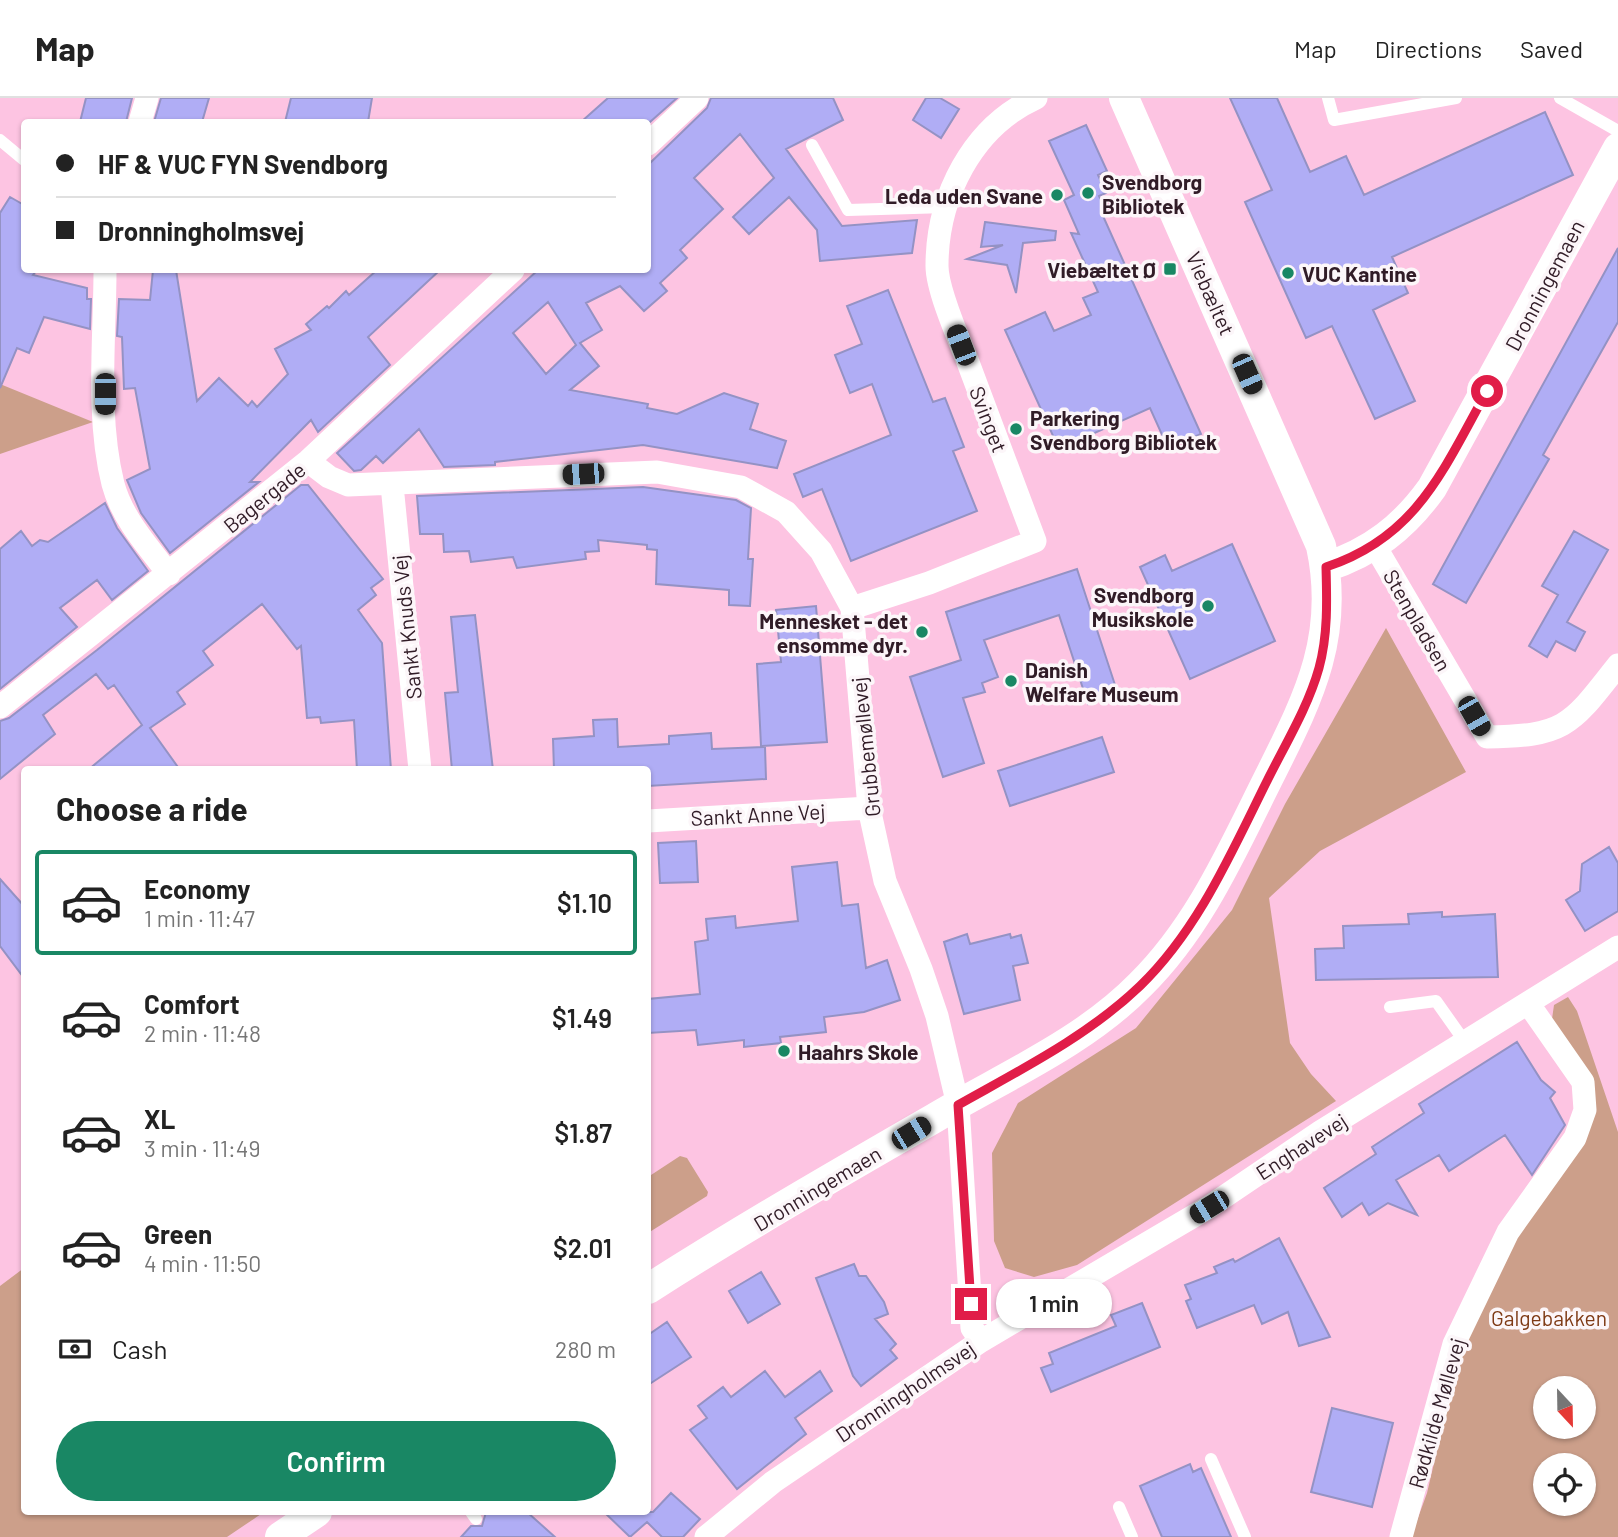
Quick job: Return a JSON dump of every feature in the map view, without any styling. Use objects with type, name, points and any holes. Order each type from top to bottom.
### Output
[{"type":"street","points":[[141,119],[147,98]]},
{"type":"street","points":[[651,141],[697,98]]},
{"type":"street","name":"Svinget","points":[[852,608],[929,583],[1035,541],[952,321],[937,268],[946,207],[963,164],[985,132],[1022,105],[1037,98]]},
{"type":"street","name":"Viebæltet","points":[[1124,98],[1305,505],[1326,567]]},
{"type":"street","name":"Dronningemaen","points":[[651,1287],[1012,1075],[1108,1012],[1140,986],[1191,924],[1222,871],[1309,697],[1326,635],[1326,567],[1375,547],[1419,506],[1443,471],[1618,148]]},
{"type":"street","points":[[105,273],[105,419],[113,484],[131,523],[169,574]]},
{"type":"street","name":"Bagergade","points":[[0,706],[308,461],[510,273]]},
{"type":"street","name":"Grubbemøllevej","points":[[308,461],[329,477],[348,485],[657,472],[741,487],[786,512],[821,551],[852,608],[869,808],[884,881],[925,981],[958,1105]]},
{"type":"street","name":"Sankt Knuds Vej","points":[[392,485],[420,766]]},
{"type":"street","name":"Stenpladsen","points":[[1375,547],[1487,737],[1523,737],[1553,730],[1578,716],[1618,665]]},
{"type":"street","name":"Sankt Anne Vej","points":[[651,821],[869,808]]},
{"type":"street","name":"Enghavevej","points":[[981,1341],[1199,1213],[1320,1132],[1618,947]]},
{"type":"street","name":"Rødkilde Møllevej","points":[[1401,1537],[1454,1344],[1508,1232],[1575,1138],[1585,1110],[1583,1082],[1528,1003]]},
{"type":"street","name":"Dronningholmsvej","points":[[706,1537],[804,1459],[981,1341],[972,1328],[958,1105]]},
{"type":"street","points":[[280,1537],[313,1515]]},
{"type":"lane","points":[[1328,98],[1334,120],[1456,98]]},
{"type":"lane","points":[[1560,98],[1618,131]]},
{"type":"lane","points":[[0,139],[21,157]]},
{"type":"lane","points":[[812,145],[848,210],[946,207]]},
{"type":"lane","points":[[1390,1007],[1436,1001],[1465,1042]]},
{"type":"lane","points":[[1211,1459],[1245,1537]]},
{"type":"lane","points":[[1119,1507],[1132,1537]]},
{"type":"green space","points":[[0,384],[93,422],[0,454]]},
{"type":"green space","points":[[1386,628],[1466,772],[1320,851],[1269,898],[1290,1043],[1311,1074],[1336,1101],[1077,1265],[1034,1277],[1005,1268],[994,1241],[992,1153],[1018,1103],[1136,1028],[1232,910],[1285,804]]},
{"type":"green space","name":"Galgebakken","points":[[1568,997],[1577,1011],[1618,1132],[1618,1537],[1411,1537],[1427,1493],[1446,1412],[1448,1376],[1521,1224],[1590,1129],[1552,1019],[1554,1005]]},
{"type":"green space","points":[[680,1156],[687,1158],[708,1192],[707,1196],[651,1231],[651,1175]]},
{"type":"green space","points":[[21,1270],[21,1515],[260,1515],[227,1537],[0,1537],[0,1286]]},
{"type":"building","points":[[86,98],[132,98],[127,119],[81,119]]},
{"type":"building","points":[[161,98],[209,98],[203,119],[155,119]]},
{"type":"building","points":[[291,98],[372,98],[368,119],[286,119]]},
{"type":"building","points":[[608,98],[677,98],[651,121],[651,119],[584,119]]},
{"type":"building","points":[[711,98],[833,98],[843,120],[786,149],[842,226],[917,220],[912,253],[820,261],[817,230],[789,197],[749,234],[733,217],[774,178],[740,134],[694,178],[723,209],[680,250],[687,258],[660,283],[667,291],[644,311],[620,286],[586,303],[602,330],[580,343],[599,366],[570,390],[648,404],[647,408],[677,414],[724,393],[758,404],[750,429],[786,441],[777,468],[643,445],[495,462],[495,465],[444,467],[419,429],[383,463],[376,456],[361,470],[354,471],[337,453],[535,273],[651,273],[651,162],[707,108]],"holes":[[[548,302],[576,345],[546,374],[513,333]]]},
{"type":"building","points":[[926,98],[940,98],[959,109],[941,138],[913,120]]},
{"type":"building","points":[[1230,98],[1277,98],[1310,172],[1346,156],[1364,195],[1545,112],[1573,175],[1392,257],[1408,293],[1373,310],[1415,401],[1375,419],[1332,326],[1306,338],[1245,202],[1272,190]]},
{"type":"building","points":[[1086,125],[1107,171],[1098,175],[1106,193],[1099,196],[1108,214],[1103,216],[1201,434],[1168,448],[1150,408],[1059,449],[1005,330],[1045,312],[1054,331],[1091,315],[1083,298],[1098,292],[1071,233],[1079,234],[1064,200],[1074,195],[1049,141]]},
{"type":"building","points":[[10,197],[21,203],[21,273],[35,273],[33,275],[87,288],[87,299],[91,299],[90,329],[44,317],[29,353],[17,348],[0,388],[0,213]]},
{"type":"building","points":[[985,222],[1056,231],[1055,240],[1023,243],[1016,293],[1007,265],[967,259],[1003,245],[981,247]]},
{"type":"building","points":[[1618,248],[1618,322],[1543,455],[1549,459],[1466,603],[1433,584]]},
{"type":"building","points":[[153,273],[176,273],[197,401],[219,378],[248,406],[252,401],[257,407],[288,374],[275,349],[311,330],[306,324],[327,306],[329,308],[346,291],[349,295],[374,273],[437,273],[368,337],[390,365],[318,432],[311,420],[250,482],[259,482],[170,553],[141,513],[127,480],[150,469],[135,388],[124,389],[122,337],[117,336],[119,299],[150,300]]},
{"type":"building","points":[[888,290],[933,402],[945,398],[964,447],[953,451],[977,511],[851,561],[822,489],[803,497],[794,474],[891,435],[872,384],[850,393],[835,355],[862,344],[847,306]]},
{"type":"building","points":[[301,485],[308,485],[383,579],[371,588],[376,595],[358,610],[382,643],[391,766],[357,766],[354,720],[321,723],[320,717],[307,718],[301,646],[297,649],[262,604],[203,651],[213,665],[177,692],[185,704],[150,728],[177,766],[93,766],[142,725],[114,685],[108,689],[96,674],[43,715],[55,734],[0,779],[0,721],[9,718]]},
{"type":"building","points":[[643,487],[736,500],[751,508],[748,559],[753,559],[750,606],[729,605],[729,590],[656,584],[657,550],[647,549],[647,545],[598,540],[599,551],[585,552],[586,559],[517,568],[513,557],[471,562],[469,551],[444,552],[443,534],[420,534],[417,496]]},
{"type":"building","points":[[105,503],[117,528],[148,571],[112,600],[97,580],[60,608],[77,627],[0,689],[0,549],[21,531],[32,546],[40,540],[48,542]]},
{"type":"building","points":[[1574,531],[1608,550],[1567,622],[1585,632],[1575,651],[1556,641],[1547,657],[1529,646],[1558,595],[1542,586]]},
{"type":"building","name":"Svendborg Musikskole","points":[[1232,544],[1275,641],[1190,679],[1140,567],[1165,555],[1172,571]]},
{"type":"building","points":[[1077,569],[1118,694],[1088,704],[1059,615],[984,640],[998,677],[982,683],[985,692],[963,698],[984,763],[943,777],[910,677],[961,660],[946,612]]},
{"type":"building","points":[[816,606],[827,742],[761,746],[757,664],[781,662],[776,610]]},
{"type":"building","points":[[475,615],[493,766],[452,766],[445,693],[458,692],[451,617]]},
{"type":"building","points":[[617,719],[618,747],[669,744],[669,736],[711,733],[712,749],[765,747],[766,779],[651,786],[651,766],[554,766],[553,739],[594,736],[593,720]]},
{"type":"building","points":[[1102,737],[1114,772],[1010,806],[998,771]]},
{"type":"building","points":[[696,841],[698,882],[660,883],[658,843]]},
{"type":"building","points":[[1609,847],[1618,863],[1618,911],[1585,931],[1566,900],[1580,891],[1582,864]]},
{"type":"building","points":[[837,862],[842,906],[858,904],[866,968],[887,960],[900,1000],[864,1012],[824,1017],[826,1032],[780,1037],[781,1043],[744,1047],[744,1040],[698,1045],[696,1030],[651,1033],[651,999],[700,994],[695,942],[708,940],[706,919],[735,916],[736,928],[798,921],[792,867]]},
{"type":"building","points":[[0,879],[21,903],[21,974],[0,946]]},
{"type":"building","points":[[1442,912],[1442,917],[1495,914],[1498,977],[1316,980],[1315,949],[1344,948],[1343,926],[1409,924],[1408,914]]},
{"type":"building","points":[[967,934],[970,944],[1010,934],[1011,938],[1021,935],[1028,963],[1013,966],[1020,1000],[964,1014],[944,942]]},
{"type":"building","points":[[1517,1042],[1541,1080],[1555,1092],[1550,1098],[1565,1125],[1532,1175],[1505,1135],[1449,1171],[1439,1155],[1396,1180],[1417,1215],[1388,1203],[1369,1215],[1362,1203],[1342,1217],[1324,1188],[1376,1154],[1372,1147],[1424,1113],[1419,1104]]},
{"type":"building","points":[[1279,1238],[1330,1337],[1299,1346],[1288,1312],[1262,1324],[1254,1305],[1197,1328],[1186,1301],[1191,1299],[1185,1285],[1217,1273],[1214,1267],[1233,1259],[1235,1262]]},
{"type":"building","points":[[854,1264],[859,1276],[866,1276],[884,1302],[888,1314],[875,1319],[896,1344],[890,1350],[897,1358],[861,1386],[853,1376],[816,1278]]},
{"type":"building","points":[[761,1272],[780,1304],[748,1323],[729,1291]]},
{"type":"building","points":[[1142,1303],[1160,1347],[1051,1392],[1041,1368],[1053,1364],[1049,1353],[1116,1326],[1111,1315]]},
{"type":"building","points":[[667,1322],[691,1357],[651,1383],[651,1333]]},
{"type":"building","points":[[765,1371],[785,1397],[820,1371],[832,1391],[795,1418],[806,1434],[737,1489],[690,1430],[707,1418],[698,1406],[723,1387],[731,1397]]},
{"type":"building","points":[[1332,1408],[1393,1423],[1372,1507],[1311,1492]]},
{"type":"building","points":[[1190,1464],[1193,1472],[1201,1468],[1231,1537],[1162,1537],[1140,1486]]},
{"type":"building","points":[[671,1493],[700,1519],[683,1537],[662,1537],[647,1522],[630,1537],[607,1515],[651,1515]]},
{"type":"building","points":[[485,1515],[530,1515],[555,1537],[461,1537],[471,1526],[482,1526]]},
{"type":"place","name":"Svendborg Bibliotek","points":[[1088,193]]},
{"type":"place","name":"Leda uden Svane","points":[[1057,195]]},
{"type":"place","name":"Viebæltet Ø","points":[[1170,269]]},
{"type":"place","name":"VUC Kantine","points":[[1288,273]]},
{"type":"place","name":"Parkering Svendborg Bibliotek","points":[[1016,429]]},
{"type":"place","name":"Svendborg Musikskole","points":[[1208,606]]},
{"type":"place","name":"Mennesket - det ensomme dyr.","points":[[922,632]]},
{"type":"place","name":"Danish Welfare Museum","points":[[1011,681]]},
{"type":"place","name":"Haahrs Skole","points":[[784,1051]]},
{"type":"route","points":[[971,1304],[958,1105],[1072,1038],[1108,1012],[1140,986],[1181,938],[1222,871],[1309,697],[1326,635],[1326,567],[1375,547],[1419,506],[1443,471],[1487,391]]}]
